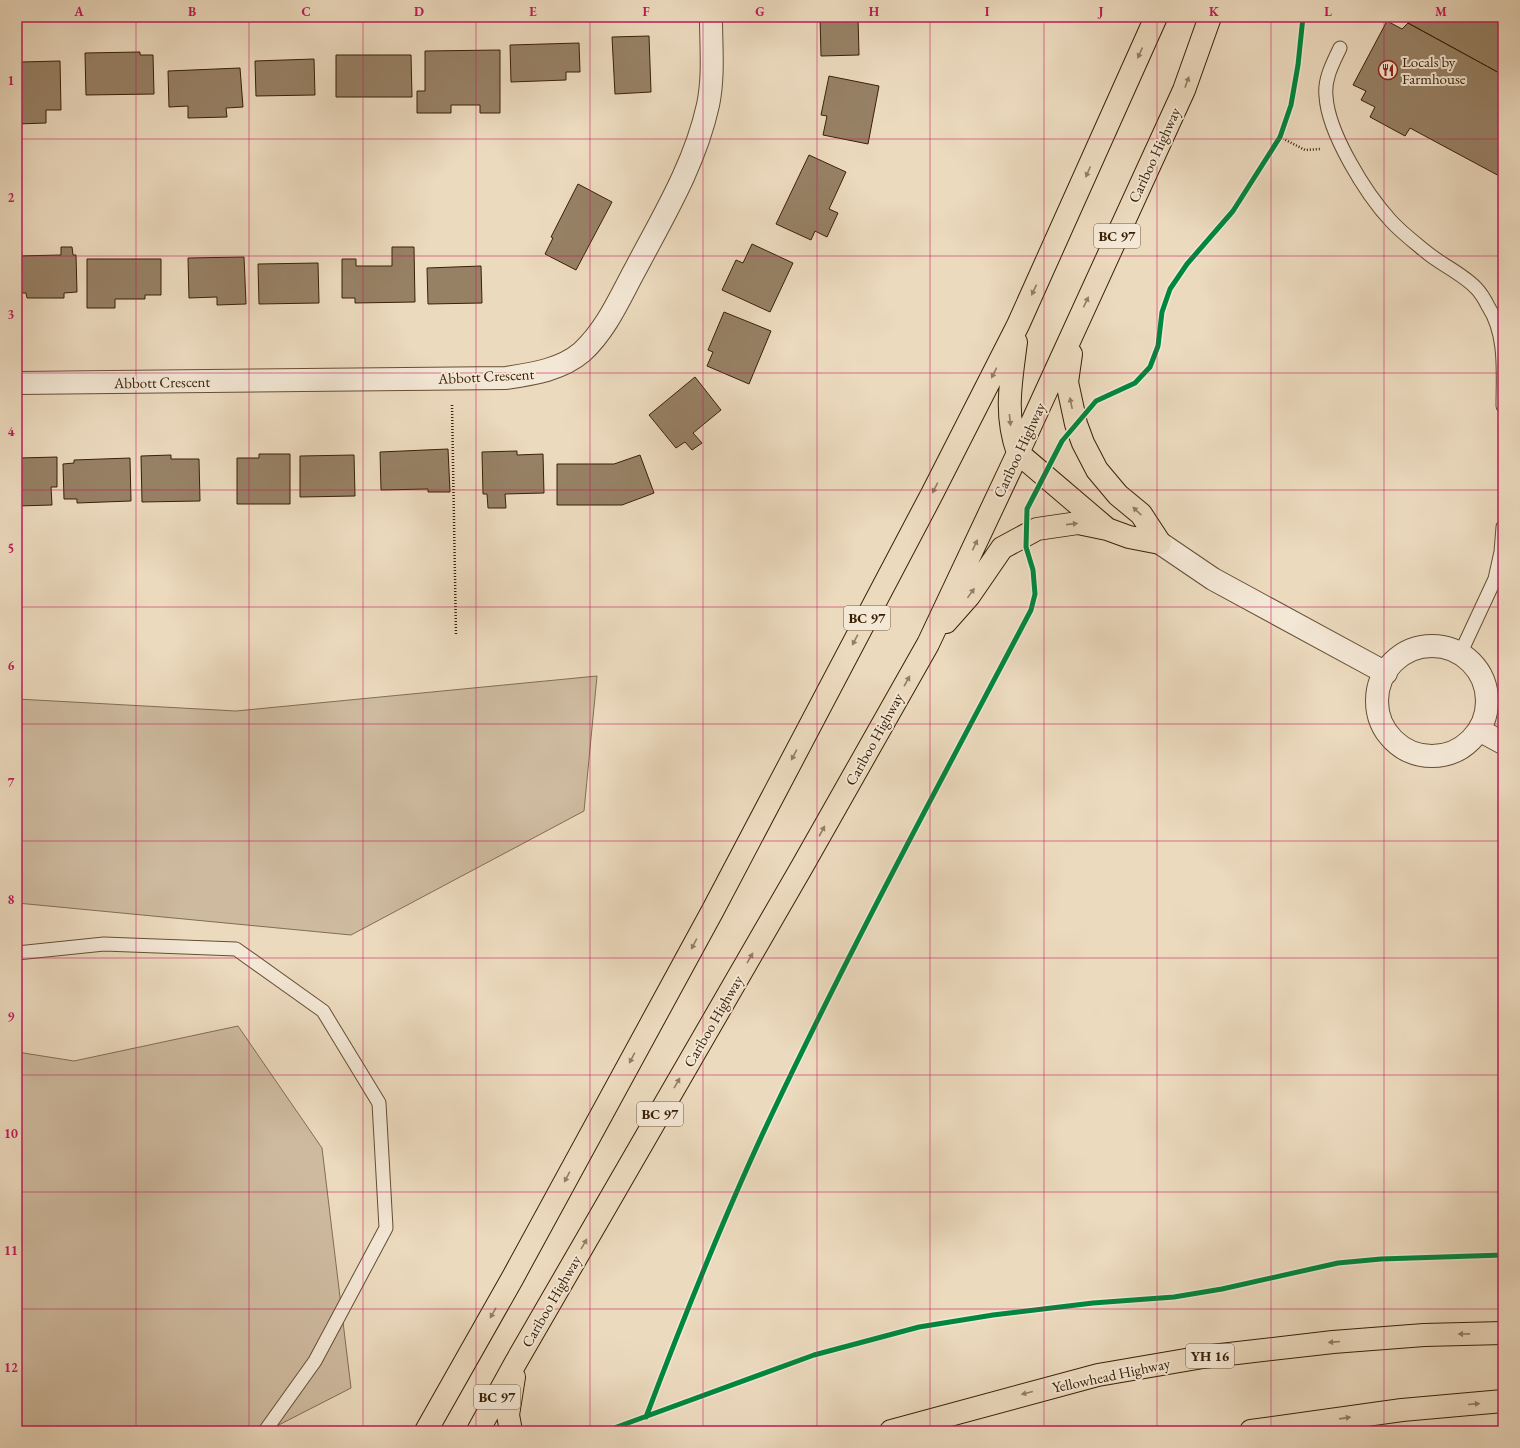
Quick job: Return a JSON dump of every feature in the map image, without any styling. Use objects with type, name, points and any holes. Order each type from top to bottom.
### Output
[{"type":"highway","name":"BC 97","points":[[426,1431],[512,1279],[713,910],[930,499],[1018,325],[1156,17]]},
{"type":"highway","name":"Cariboo Highway","points":[[478,1431],[516,1362],[799,872],[928,644],[1018,453],[1184,90],[1210,17]]},
{"type":"highway","points":[[1018,325],[1008,398],[1013,438],[1018,453],[1108,529]]},
{"type":"highway","points":[[1074,328],[1067,382],[1076,424],[1083,443],[1097,470],[1118,494],[1141,514],[1160,542]]},
{"type":"highway","points":[[928,644],[969,596],[1002,548],[1037,529],[1078,523],[1108,529],[1129,537],[1160,542]]},
{"type":"highway","name":"Yellowhead Highway","points":[[890,1431],[1098,1375],[1204,1357],[1333,1342],[1424,1334],[1503,1333]]},
{"type":"highway","points":[[511,1431],[508,1415],[516,1362]]},
{"type":"highway","points":[[1251,1431],[1402,1410],[1503,1401]]},
{"type":"highway","points":[[876,1431],[923,1421]]},
{"type":"street","name":"Abbott Crescent","points":[[17,383],[506,378],[542,373],[581,353],[602,331],[672,201],[700,137],[708,103],[712,62],[710,17]]},
{"type":"street","points":[[1160,542],[1213,579],[1386,673]]},
{"type":"street","points":[[1438,646],[1461,652],[1481,674],[1487,691],[1487,708],[1479,730],[1473,739],[1460,750],[1443,756],[1426,756],[1409,752],[1396,743],[1389,734],[1379,715],[1377,699],[1380,683],[1386,673],[1402,655],[1419,647],[1438,646]]},
{"type":"street","points":[[1479,730],[1503,743]]},
{"type":"lane","points":[[1340,48],[1328,75],[1326,96],[1331,121],[1342,147],[1368,191],[1391,221],[1426,252],[1476,288],[1489,307],[1499,332],[1503,357],[1503,406]]},
{"type":"lane","points":[[1461,652],[1495,579],[1501,552],[1503,527]]},
{"type":"lane","points":[[17,953],[104,944],[236,949],[323,1011],[379,1103],[386,1228],[315,1361],[264,1431]]},
{"type":"path","points":[[1276,144],[1282,131]]},
{"type":"path","points":[[1280,137],[1304,150],[1313,151],[1326,148]]},
{"type":"path","points":[[452,379],[456,634]]},
{"type":"shaded area","points":[[597,676],[584,811],[351,935],[17,903],[17,699],[236,711]]},
{"type":"shaded area","points":[[238,1026],[322,1148],[351,1388],[267,1431],[17,1431],[17,1052],[74,1061]]},
{"type":"building","points":[[820,17],[858,17],[859,55],[821,56]]},
{"type":"building","points":[[1411,17],[1503,17],[1503,75],[1408,23]]},
{"type":"building","points":[[1387,21],[1402,29],[1408,23],[1503,75],[1503,178],[1410,128],[1405,136],[1370,117],[1375,107],[1361,100],[1366,91],[1353,85]]},
{"type":"building","points":[[649,36],[651,92],[615,94],[612,37]]},
{"type":"building","points":[[579,43],[580,72],[566,72],[566,80],[511,82],[510,45]]},
{"type":"building","points":[[500,50],[500,113],[480,113],[480,105],[451,105],[451,113],[417,113],[417,91],[425,91],[425,51]]},
{"type":"building","points":[[140,52],[140,55],[153,55],[154,94],[86,95],[85,53]]},
{"type":"building","points":[[336,55],[411,55],[412,97],[336,97]]},
{"type":"building","points":[[314,59],[315,95],[256,96],[255,61]]},
{"type":"building","points":[[60,61],[61,110],[46,110],[46,123],[17,124],[17,68],[21,68],[21,62]]},
{"type":"building","points":[[240,68],[243,107],[226,108],[227,117],[188,118],[188,106],[169,107],[168,71]]},
{"type":"building","points":[[829,76],[879,86],[868,144],[823,135],[827,116],[821,115]]},
{"type":"building","points":[[809,155],[846,172],[829,209],[838,213],[827,237],[815,231],[811,240],[776,224]]},
{"type":"building","points":[[578,184],[612,202],[576,270],[545,254],[553,238],[551,237]]},
{"type":"building","points":[[752,244],[793,263],[770,312],[722,290],[736,260],[743,263]]},
{"type":"building","points":[[61,247],[72,247],[73,255],[76,255],[77,292],[64,293],[64,298],[27,298],[26,293],[17,293],[17,256],[61,255]]},
{"type":"building","points":[[392,247],[414,247],[415,302],[355,303],[355,298],[342,298],[342,259],[356,259],[356,266],[392,266]]},
{"type":"building","points":[[244,257],[246,304],[217,305],[217,297],[189,298],[188,258]]},
{"type":"building","points":[[87,259],[161,259],[161,295],[145,295],[145,299],[115,299],[115,308],[87,308]]},
{"type":"building","points":[[318,263],[319,303],[259,304],[258,264]]},
{"type":"building","points":[[481,266],[482,303],[428,304],[427,268]]},
{"type":"building","points":[[724,312],[771,331],[749,384],[707,366],[713,352],[708,350]]},
{"type":"building","points":[[695,377],[721,410],[693,433],[702,443],[692,450],[685,442],[676,448],[649,415]]},
{"type":"building","points":[[448,449],[450,492],[428,492],[428,489],[381,490],[380,452]]},
{"type":"building","points":[[517,451],[517,455],[543,454],[544,493],[505,494],[506,508],[488,508],[487,494],[483,494],[482,452]]},
{"type":"building","points":[[259,454],[290,454],[290,504],[237,504],[237,458],[259,458]]},
{"type":"building","points":[[171,455],[171,459],[199,459],[200,501],[142,502],[141,456]]},
{"type":"building","points":[[354,455],[355,496],[300,497],[300,456]]},
{"type":"building","points":[[640,455],[654,493],[622,505],[557,505],[557,464],[614,464]]},
{"type":"building","points":[[57,457],[57,487],[51,487],[52,505],[17,506],[17,469],[20,469],[19,458]]},
{"type":"building","points":[[130,458],[131,501],[77,503],[77,499],[64,499],[63,464],[74,463],[74,460]]},
{"type":"cycle path","points":[[646,1417],[706,1264],[772,1114],[866,923],[1031,610],[1035,594],[1033,570],[1026,547],[1027,509],[1062,441],[1096,401],[1135,383],[1150,367],[1158,346],[1162,312],[1170,289],[1187,264],[1233,211],[1280,137],[1291,105],[1298,65],[1303,17]]},
{"type":"cycle path","points":[[606,1431],[814,1355],[919,1327],[993,1315],[1093,1303],[1174,1297],[1222,1289],[1338,1263],[1381,1259],[1503,1255]]},
{"type":"place","name":"Locals by Farmhouse","points":[[1388,70]]}]
